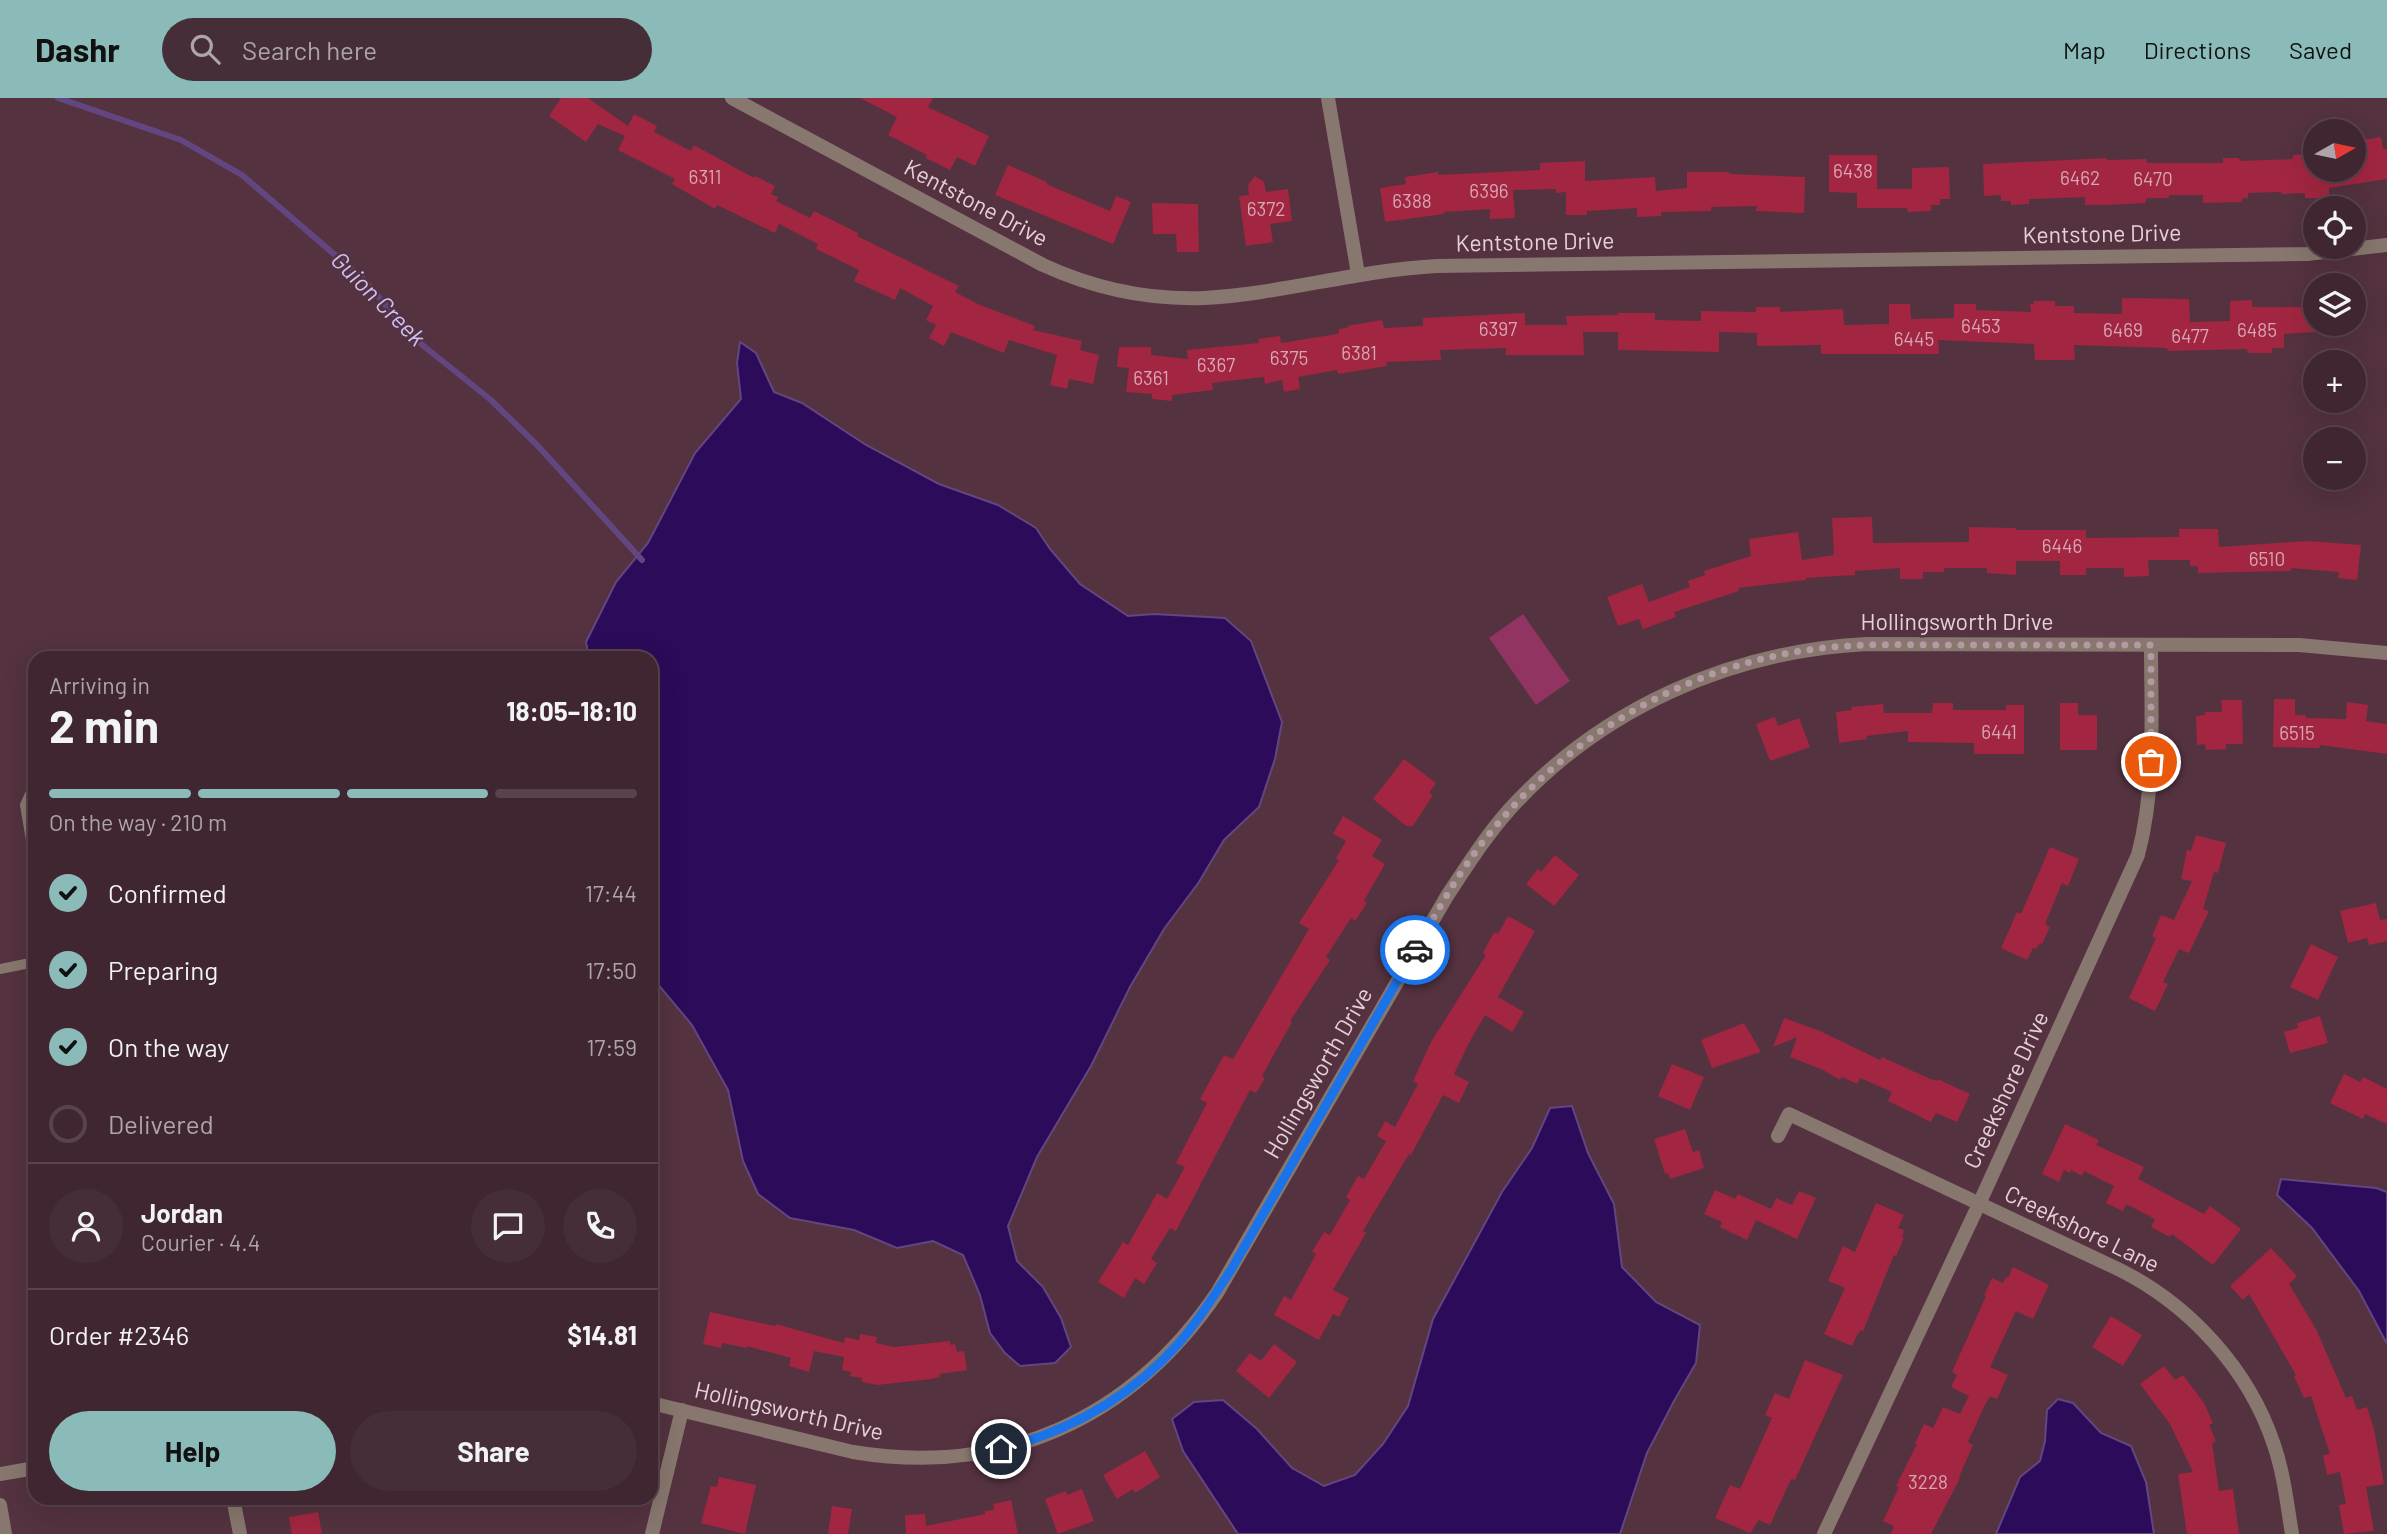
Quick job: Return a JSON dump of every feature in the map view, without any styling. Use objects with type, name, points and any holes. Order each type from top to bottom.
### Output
[{"type":"street","name":"Kentstone Drive","points":[[732,98],[1056,271],[1102,287],[1149,296],[1205,298],[1238,295],[1358,274],[1437,266],[2306,254],[2387,245]]},
{"type":"street","points":[[1328,98],[1358,274]]},
{"type":"street","name":"Hollingsworth Drive","points":[[658,1405],[853,1452],[902,1458],[943,1458],[986,1452],[1027,1442],[1084,1417],[1119,1396],[1149,1373],[1180,1343],[1208,1306],[1466,865],[1521,798],[1550,769],[1618,720],[1679,688],[1725,670],[1804,650],[1867,644],[2314,645],[2387,653]]},
{"type":"street","name":"Creekshore Drive","points":[[1824,1534],[1979,1204],[2138,855],[2148,806],[2151,762],[2151,645]]},
{"type":"street","name":"Creekshore Lane","points":[[1777,1136],[1788,1114],[2129,1274],[2169,1301],[2206,1333],[2252,1396],[2274,1443],[2284,1482],[2292,1534]]},
{"type":"street","points":[[652,1534],[682,1410]]},
{"type":"street","points":[[0,1474],[28,1469]]},
{"type":"street","points":[[0,1505],[5,1534]]},
{"type":"street","points":[[234,1505],[240,1534]]},
{"type":"lane","points":[[28,798],[24,805],[28,826]]},
{"type":"lane","points":[[0,969],[28,963]]},
{"type":"shaded area","points":[[740,342],[756,353],[774,392],[802,403],[866,445],[939,484],[998,505],[1036,528],[1080,584],[1128,616],[1154,614],[1225,618],[1251,641],[1282,722],[1275,759],[1259,807],[1224,840],[1199,882],[1164,929],[1130,987],[1091,1066],[1037,1157],[1008,1226],[1017,1261],[1043,1287],[1061,1318],[1071,1347],[1055,1363],[1020,1366],[1005,1353],[990,1333],[980,1295],[963,1255],[933,1241],[897,1248],[854,1230],[790,1218],[758,1194],[743,1161],[728,1090],[692,1025],[658,984],[658,651],[588,651],[586,642],[616,582],[648,543],[695,453],[741,399],[737,363]]},
{"type":"shaded area","points":[[1523,614],[1570,681],[1536,705],[1489,638]]},
{"type":"shaded area","points":[[1572,1106],[1588,1153],[1614,1204],[1622,1267],[1656,1302],[1700,1325],[1696,1363],[1647,1453],[1620,1534],[1238,1534],[1183,1451],[1172,1419],[1194,1402],[1223,1400],[1257,1429],[1292,1468],[1324,1486],[1355,1475],[1383,1444],[1408,1406],[1433,1319],[1502,1192],[1532,1148],[1550,1108]]},
{"type":"shaded area","points":[[2281,1179],[2376,1188],[2387,1192],[2387,1344],[2359,1291],[2312,1228],[2277,1195]]},
{"type":"shaded area","points":[[2058,1399],[2073,1403],[2101,1433],[2131,1446],[2146,1482],[2154,1534],[1996,1534],[2020,1477],[2040,1461],[2045,1441],[2047,1410]]},
{"type":"building","points":[[561,98],[588,98],[628,126],[634,114],[657,126],[654,132],[691,151],[694,145],[754,178],[755,176],[775,186],[771,194],[778,197],[776,201],[810,218],[814,211],[858,233],[857,236],[959,286],[955,292],[980,305],[1035,326],[1033,330],[1082,341],[1080,350],[1099,355],[1093,384],[1069,379],[1067,389],[1050,385],[1057,355],[1009,340],[1004,353],[951,332],[944,346],[929,338],[936,325],[926,320],[933,306],[900,288],[895,300],[854,281],[859,270],[816,249],[818,244],[779,224],[775,233],[717,205],[715,209],[672,184],[675,179],[618,150],[625,136],[598,124],[586,142],[549,116]]},
{"type":"building","points":[[860,98],[933,98],[928,107],[989,136],[975,166],[957,157],[950,170],[888,135],[897,117]]},
{"type":"building","points":[[2381,137],[2383,149],[2387,149],[2387,179],[2329,188],[2329,196],[2281,192],[2248,193],[2248,198],[2242,198],[2242,202],[2203,203],[2203,195],[2169,195],[2169,198],[2146,198],[2146,203],[2107,205],[2085,205],[2085,197],[2029,199],[2029,204],[2011,205],[2011,201],[2001,201],[2001,195],[1984,196],[1983,164],[2107,158],[2146,159],[2147,163],[2223,163],[2223,158],[2239,158],[2240,161],[2293,159],[2293,155],[2303,155],[2303,182],[2366,182],[2366,139]]},
{"type":"building","points":[[1829,155],[1877,155],[1877,189],[1912,189],[1912,168],[1949,167],[1950,199],[1940,199],[1940,205],[1931,205],[1931,211],[1857,208],[1857,193],[1829,192]]},
{"type":"building","points":[[1585,161],[1585,181],[1655,177],[1656,191],[1687,188],[1687,172],[1805,177],[1804,213],[1756,211],[1757,206],[1711,207],[1711,211],[1661,212],[1661,216],[1637,217],[1637,208],[1566,215],[1566,192],[1556,193],[1556,189],[1513,190],[1515,218],[1490,219],[1490,209],[1444,212],[1385,222],[1380,188],[1406,184],[1405,177],[1438,172],[1438,175],[1540,170],[1540,163]]},
{"type":"building","points":[[1008,165],[1110,211],[1116,196],[1131,202],[1113,244],[995,195]]},
{"type":"building","points":[[1255,176],[1264,182],[1266,192],[1288,189],[1292,221],[1270,224],[1273,242],[1246,246],[1239,196],[1249,195],[1248,185]]},
{"type":"building","points":[[1152,203],[1198,204],[1199,252],[1177,252],[1176,234],[1153,234]]},
{"type":"building","points":[[2122,298],[2189,299],[2190,322],[2230,321],[2230,301],[2252,300],[2252,307],[2303,307],[2303,333],[2284,334],[2284,348],[2272,348],[2272,353],[2248,353],[2247,349],[2168,351],[2167,348],[2074,345],[2075,360],[2035,360],[2034,344],[1938,340],[1939,354],[1821,354],[1821,345],[1757,346],[1757,333],[1719,332],[1719,352],[1618,350],[1618,332],[1583,332],[1584,355],[1506,355],[1506,348],[1440,350],[1441,360],[1386,362],[1387,366],[1338,374],[1337,370],[1298,377],[1300,389],[1284,392],[1282,380],[1265,384],[1264,377],[1212,383],[1213,390],[1172,395],[1172,401],[1152,399],[1152,394],[1126,392],[1129,368],[1117,367],[1119,347],[1151,347],[1151,355],[1188,359],[1187,350],[1259,343],[1258,339],[1280,336],[1281,343],[1331,335],[1339,333],[1339,329],[1348,328],[1347,326],[1382,320],[1384,328],[1423,326],[1423,318],[1525,313],[1525,325],[1567,325],[1566,316],[1618,313],[1655,313],[1655,320],[1701,321],[1701,311],[1756,312],[1756,307],[1780,307],[1780,312],[1843,309],[1844,325],[1889,324],[1889,304],[1910,304],[1911,319],[1954,318],[1954,304],[1976,304],[1976,310],[2031,312],[2030,304],[2034,304],[2034,301],[2055,301],[2055,306],[2074,306],[2074,313],[2122,314]]},
{"type":"building","points":[[1872,517],[1873,543],[1969,542],[1969,527],[2086,530],[2086,538],[2179,537],[2179,529],[2218,529],[2219,547],[2308,541],[2361,545],[2357,580],[2338,578],[2339,572],[2291,568],[2291,571],[2198,573],[2198,566],[2190,566],[2190,560],[2148,560],[2149,576],[2124,577],[2124,568],[2086,568],[2086,575],[2060,575],[2060,561],[2016,561],[2016,575],[1987,573],[1987,568],[1944,568],[1944,572],[1923,572],[1923,579],[1900,579],[1900,568],[1855,571],[1855,575],[1806,578],[1738,588],[1739,591],[1674,612],[1676,617],[1643,629],[1639,619],[1618,626],[1607,597],[1642,584],[1649,602],[1690,587],[1688,581],[1705,575],[1704,571],[1751,556],[1749,539],[1798,532],[1802,560],[1834,555],[1832,518]]},
{"type":"building","points":[[2274,699],[2295,699],[2295,715],[2306,715],[2306,718],[2346,719],[2347,702],[2368,705],[2366,721],[2387,724],[2387,754],[2320,745],[2319,748],[2273,747]]},
{"type":"building","points":[[2221,700],[2242,700],[2243,744],[2226,744],[2226,749],[2206,750],[2205,744],[2197,745],[2196,716],[2205,715],[2205,712],[2222,712]]},
{"type":"building","points":[[1933,703],[1953,703],[1953,710],[2006,710],[2006,705],[2024,705],[2024,754],[1974,754],[1974,743],[1908,742],[1908,731],[1866,736],[1867,739],[1839,743],[1836,712],[1852,710],[1851,707],[1883,704],[1884,713],[1932,713]]},
{"type":"building","points":[[2060,703],[2078,703],[2078,715],[2097,715],[2097,750],[2060,750]]},
{"type":"building","points":[[1775,717],[1778,726],[1799,718],[1810,747],[1770,761],[1756,724]]},
{"type":"building","points":[[1404,759],[1436,783],[1429,793],[1433,795],[1413,826],[1406,826],[1373,799]]},
{"type":"building","points":[[1343,816],[1382,840],[1372,856],[1385,864],[1364,901],[1367,903],[1355,921],[1351,918],[1326,957],[1330,960],[1290,1021],[1292,1022],[1262,1076],[1265,1078],[1256,1093],[1250,1090],[1176,1231],[1170,1228],[1151,1259],[1157,1263],[1144,1284],[1135,1278],[1124,1298],[1098,1282],[1123,1242],[1128,1245],[1157,1193],[1167,1199],[1185,1167],[1176,1163],[1207,1103],[1200,1099],[1224,1055],[1233,1059],[1309,929],[1299,923],[1339,860],[1336,858],[1346,841],[1333,834]]},
{"type":"building","points":[[2196,835],[2226,843],[2218,873],[2214,872],[2203,909],[2209,911],[2189,953],[2179,949],[2163,982],[2168,984],[2155,1011],[2129,998],[2156,938],[2152,936],[2161,915],[2174,920],[2192,881],[2181,879],[2187,850],[2191,851]]},
{"type":"building","points":[[2050,847],[2079,859],[2068,886],[2062,883],[2045,924],[2050,927],[2042,944],[2036,949],[2033,948],[2027,960],[2001,948],[2017,912],[2021,914]]},
{"type":"building","points":[[1555,855],[1579,875],[1554,906],[1526,884],[1538,869],[1541,872]]},
{"type":"building","points":[[2376,903],[2380,920],[2387,919],[2387,941],[2369,945],[2367,938],[2348,943],[2340,911]]},
{"type":"building","points":[[1508,916],[1535,931],[1498,997],[1524,1012],[1512,1032],[1485,1015],[1454,1074],[1469,1082],[1459,1103],[1443,1095],[1411,1155],[1409,1154],[1363,1231],[1366,1233],[1333,1290],[1349,1298],[1339,1317],[1333,1314],[1319,1340],[1274,1315],[1284,1296],[1291,1300],[1316,1254],[1312,1252],[1324,1232],[1330,1235],[1350,1200],[1346,1197],[1358,1176],[1364,1179],[1386,1141],[1377,1136],[1385,1121],[1395,1127],[1418,1084],[1413,1081],[1431,1042],[1486,955],[1483,953],[1494,932],[1498,934]]},
{"type":"building","points":[[2311,944],[2338,957],[2318,1000],[2290,987]]},
{"type":"building","points":[[2320,1016],[2328,1043],[2290,1053],[2284,1032],[2298,1028],[2297,1023]]},
{"type":"building","points":[[1784,1018],[1820,1031],[1880,1060],[1882,1057],[1970,1094],[1957,1122],[1936,1113],[1931,1122],[1888,1101],[1892,1092],[1860,1078],[1857,1084],[1842,1077],[1840,1080],[1790,1057],[1797,1037],[1773,1047]]},
{"type":"building","points":[[1744,1023],[1761,1052],[1712,1068],[1701,1040]]},
{"type":"building","points":[[1672,1064],[1704,1077],[1690,1110],[1658,1096]]},
{"type":"building","points":[[2344,1074],[2360,1082],[2363,1077],[2387,1089],[2387,1124],[2365,1114],[2363,1119],[2330,1103]]},
{"type":"building","points":[[2065,1124],[2099,1140],[2096,1145],[2144,1167],[2138,1179],[2204,1214],[2210,1206],[2241,1229],[2213,1265],[2172,1234],[2170,1237],[2151,1227],[2155,1219],[2126,1204],[2123,1211],[2106,1203],[2114,1186],[2084,1171],[2082,1176],[2071,1170],[2070,1173],[2064,1170],[2059,1182],[2042,1174]]},
{"type":"building","points":[[1685,1129],[1693,1152],[1699,1150],[1704,1168],[1670,1179],[1668,1173],[1665,1174],[1654,1139]]},
{"type":"building","points":[[1715,1190],[1735,1199],[1738,1194],[1771,1209],[1776,1198],[1792,1205],[1799,1191],[1816,1198],[1797,1239],[1756,1220],[1747,1240],[1720,1227],[1722,1222],[1704,1214]]},
{"type":"building","points":[[1876,1203],[1904,1215],[1898,1228],[1904,1230],[1904,1238],[1896,1256],[1894,1255],[1863,1331],[1857,1335],[1852,1346],[1824,1334],[1845,1288],[1828,1281],[1843,1246],[1855,1252]]},
{"type":"building","points":[[2271,1248],[2297,1276],[2289,1284],[2316,1329],[2346,1398],[2352,1396],[2357,1410],[2367,1407],[2384,1484],[2366,1487],[2374,1531],[2344,1534],[2339,1505],[2346,1504],[2340,1472],[2327,1475],[2323,1455],[2330,1454],[2311,1396],[2304,1398],[2294,1376],[2296,1375],[2249,1294],[2243,1300],[2230,1286]]},
{"type":"building","points":[[2013,1267],[2049,1285],[2033,1319],[2016,1311],[1990,1367],[2008,1375],[1997,1399],[1990,1396],[1984,1407],[1968,1442],[1973,1445],[1960,1478],[1931,1534],[1891,1534],[1894,1526],[1883,1521],[1899,1487],[1896,1486],[1917,1444],[1915,1443],[1924,1424],[1933,1428],[1943,1407],[1960,1414],[1969,1396],[1951,1387],[1957,1375],[1952,1372],[1992,1278],[2003,1283]]},
{"type":"building","points":[[710,1312],[775,1326],[776,1324],[844,1343],[845,1337],[859,1340],[860,1334],[877,1337],[876,1343],[894,1347],[950,1341],[950,1345],[955,1344],[957,1352],[964,1351],[967,1370],[939,1374],[940,1377],[931,1379],[877,1385],[862,1382],[862,1378],[850,1376],[851,1372],[842,1370],[844,1357],[814,1351],[809,1372],[789,1366],[791,1358],[747,1346],[722,1343],[721,1348],[703,1344]]},
{"type":"building","points":[[2111,1316],[2142,1335],[2123,1366],[2092,1347]]},
{"type":"building","points":[[1274,1344],[1297,1362],[1269,1398],[1236,1371],[1250,1353],[1261,1361]]},
{"type":"building","points":[[1805,1360],[1843,1375],[1795,1480],[1791,1479],[1770,1525],[1759,1520],[1750,1533],[1715,1518],[1730,1485],[1740,1489],[1772,1418],[1765,1415],[1775,1393],[1789,1399]]},
{"type":"building","points":[[2164,1366],[2175,1380],[2183,1375],[2204,1403],[2213,1423],[2209,1425],[2216,1441],[2212,1443],[2219,1491],[2233,1489],[2239,1534],[2187,1534],[2178,1474],[2193,1472],[2170,1424],[2140,1384]]},
{"type":"building","points":[[1145,1451],[1160,1477],[1135,1493],[1133,1489],[1117,1499],[1103,1475]]},
{"type":"building","points":[[719,1477],[756,1485],[745,1534],[701,1523],[711,1486],[717,1487]]},
{"type":"building","points":[[1082,1489],[1094,1521],[1058,1534],[1045,1499],[1066,1491],[1067,1495]]},
{"type":"building","points":[[1011,1500],[1018,1534],[927,1534],[926,1526],[985,1514],[985,1511],[994,1510],[993,1504]]},
{"type":"building","points":[[832,1506],[852,1509],[848,1534],[828,1534]]},
{"type":"building","points":[[318,1512],[322,1534],[292,1534],[289,1517]]},
{"type":"building","points":[[925,1514],[927,1534],[906,1534],[905,1515]]},
{"type":"waterway","name":"Guion Creek","points":[[58,98],[181,140],[242,175],[363,279],[415,339],[491,400],[538,446],[642,560]]},
{"type":"way so far","points":[[1415,950],[1466,865],[1485,840],[1521,798],[1558,763],[1608,726],[1650,701],[1707,676],[1756,661],[1804,650],[1867,644],[2151,645],[2151,762]]},
{"type":"route","points":[[1001,1449],[1056,1431],[1099,1409],[1149,1373],[1180,1343],[1231,1270],[1415,950]]}]
